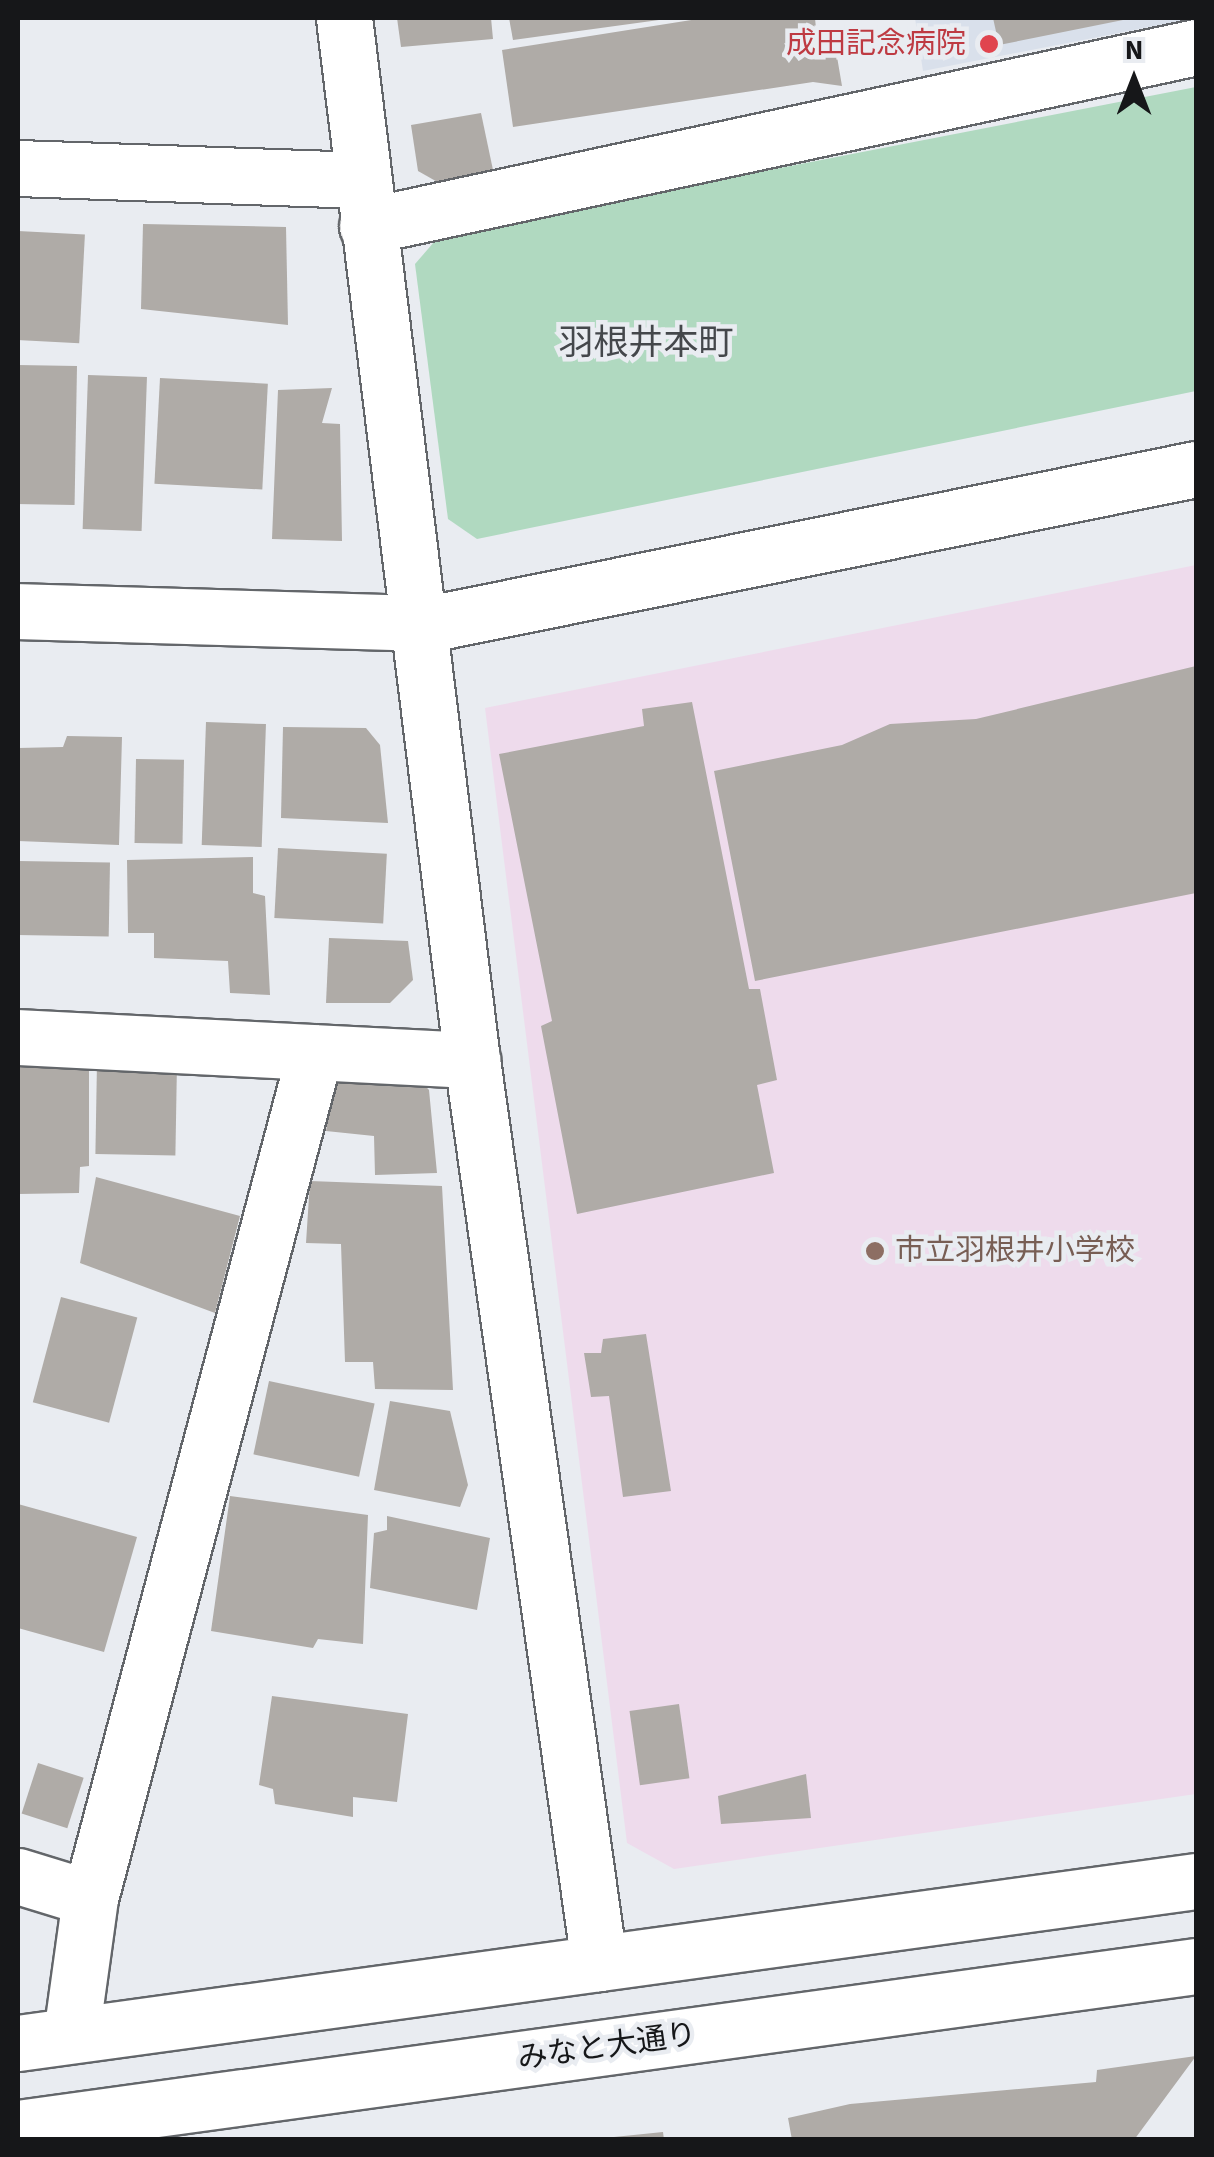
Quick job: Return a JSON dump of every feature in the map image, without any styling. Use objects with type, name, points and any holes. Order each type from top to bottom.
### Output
[{"type":"street","points":[[344,18],[472,1060],[598,1962]]},
{"type":"street","points":[[18,168],[364,203],[1196,47]]},
{"type":"street","points":[[18,611],[418,622],[1196,469]]},
{"type":"street","points":[[18,1037],[472,1060]]},
{"type":"street","points":[[71,2036],[90,1898],[314,1052]]},
{"type":"street","points":[[18,1876],[90,1898]]},
{"type":"street","points":[[18,2043],[1196,1881]]},
{"type":"street","name":"みなと大通り","points":[[49,2130],[1196,1966]]},
{"type":"shaded area","name":"成田記念病院","points":[[915,18],[1196,18],[923,71]]},
{"type":"shaded area","name":"市立羽根井小学校","points":[[1196,565],[1196,1794],[674,1869],[627,1843],[485,708]]},
{"type":"green space","points":[[1196,87],[1196,391],[477,539],[448,519],[415,264],[441,234]]},
{"type":"building","points":[[397,18],[491,18],[493,39],[401,47]]},
{"type":"building","points":[[509,18],[659,18],[659,20],[513,40]]},
{"type":"building","points":[[704,18],[815,18],[817,39],[834,39],[842,86],[813,82],[513,127],[502,50]]},
{"type":"building","points":[[993,18],[1128,18],[1128,19],[999,45]]},
{"type":"building","points":[[481,113],[493,170],[441,184],[418,171],[411,125]]},
{"type":"building","points":[[143,224],[286,227],[288,325],[141,309]]},
{"type":"building","points":[[18,231],[85,235],[79,343],[18,340]]},
{"type":"building","points":[[18,365],[77,366],[75,505],[18,504]]},
{"type":"building","points":[[88,375],[147,377],[142,531],[83,529]]},
{"type":"building","points":[[160,378],[268,384],[262,490],[154,484]]},
{"type":"building","points":[[332,388],[322,423],[340,424],[342,541],[272,539],[278,390]]},
{"type":"building","points":[[1196,666],[1196,893],[755,981],[714,771],[842,745],[890,724],[976,719]]},
{"type":"building","points":[[692,702],[749,989],[760,989],[777,1080],[757,1085],[774,1173],[577,1214],[541,1026],[552,1021],[499,754],[644,726],[642,709]]},
{"type":"building","points":[[206,722],[266,724],[262,847],[202,845]]},
{"type":"building","points":[[283,727],[366,728],[380,745],[388,823],[281,818]]},
{"type":"building","points":[[67,736],[122,737],[119,845],[18,841],[18,748],[63,747]]},
{"type":"building","points":[[136,759],[184,760],[183,844],[135,843]]},
{"type":"building","points":[[278,848],[387,854],[383,924],[274,918]]},
{"type":"building","points":[[253,857],[253,893],[265,896],[270,995],[230,993],[228,961],[154,958],[154,933],[128,933],[127,860]]},
{"type":"building","points":[[18,861],[110,863],[109,937],[18,935]]},
{"type":"building","points":[[329,938],[408,941],[413,980],[390,1003],[326,1003]]},
{"type":"building","points":[[20,1059],[89,1062],[89,1166],[80,1167],[79,1193],[18,1194]]},
{"type":"building","points":[[97,1062],[177,1063],[175,1155],[95,1154]]},
{"type":"building","points":[[358,1069],[414,1074],[429,1090],[437,1173],[375,1175],[374,1136],[326,1131],[333,1088]]},
{"type":"building","points":[[96,1177],[240,1216],[215,1313],[80,1263]]},
{"type":"building","points":[[310,1181],[442,1186],[453,1390],[375,1389],[373,1362],[345,1362],[341,1244],[306,1243]]},
{"type":"building","points":[[61,1297],[137,1317],[109,1423],[33,1402]]},
{"type":"building","points":[[646,1334],[671,1491],[623,1497],[609,1396],[591,1397],[584,1353],[601,1353],[603,1339]]},
{"type":"building","points":[[269,1381],[375,1403],[359,1477],[253,1454]]},
{"type":"building","points":[[390,1401],[450,1411],[468,1485],[460,1507],[374,1490]]},
{"type":"building","points":[[230,1496],[368,1515],[363,1644],[318,1639],[313,1648],[211,1631]]},
{"type":"building","points":[[18,1504],[137,1537],[104,1652],[18,1628]]},
{"type":"building","points":[[387,1516],[490,1538],[477,1610],[370,1588],[374,1533],[387,1530]]},
{"type":"building","points":[[272,1696],[408,1714],[397,1802],[353,1797],[353,1817],[275,1804],[273,1789],[259,1785]]},
{"type":"building","points":[[679,1704],[689,1778],[640,1785],[629,1711]]},
{"type":"building","points":[[38,1763],[84,1778],[67,1828],[22,1813]]},
{"type":"building","points":[[806,1774],[811,1818],[721,1824],[718,1796]]},
{"type":"building","points":[[1196,2056],[1134,2140],[792,2140],[788,2118],[850,2104],[1096,2082],[1097,2070]]},
{"type":"building","points":[[663,2132],[664,2140],[614,2140],[614,2137]]},
{"type":"place","name":"成田記念病院","points":[[989,44]]},
{"type":"place","name":"市立羽根井小学校","points":[[875,1251]]},
{"type":"district","name":"羽根井本町","points":[[646,343]]}]
